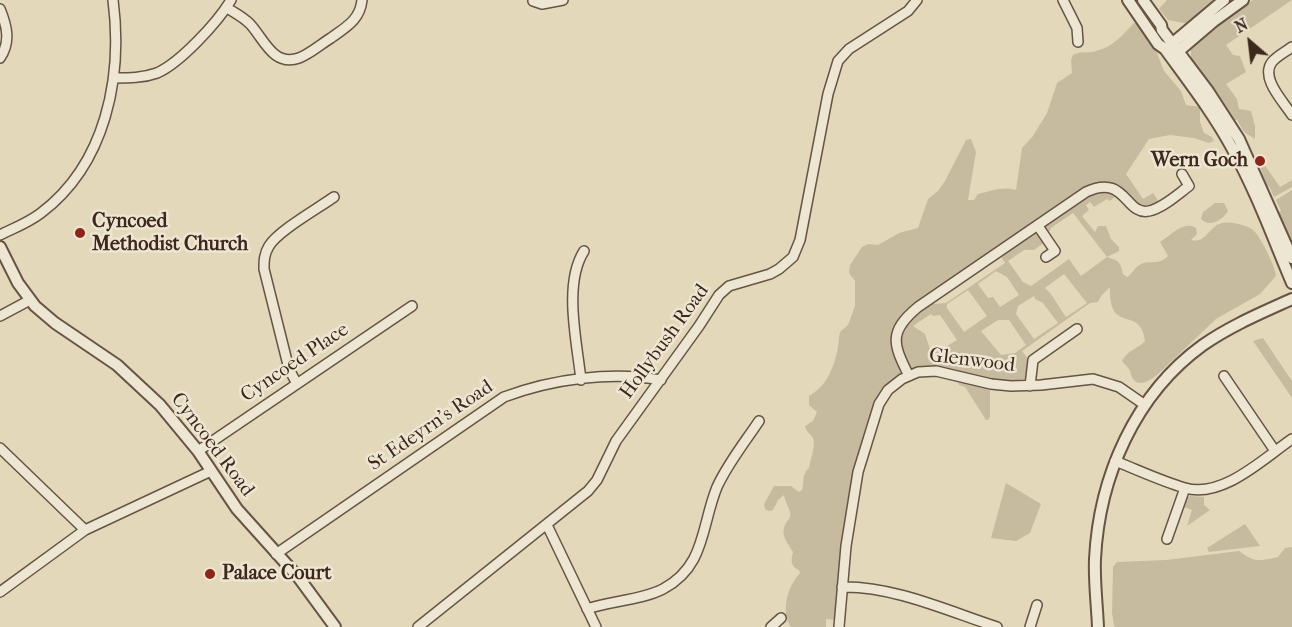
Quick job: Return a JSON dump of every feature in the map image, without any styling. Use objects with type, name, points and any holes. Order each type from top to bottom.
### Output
[{"type":"street","points":[[0,235],[48,208],[82,170],[103,125],[114,78],[117,45],[113,0]]},
{"type":"street","points":[[114,78],[136,78],[164,69],[199,39],[229,4],[249,24],[272,54],[285,59],[293,59],[306,54],[351,24],[360,10],[362,0]]},
{"type":"street","points":[[533,1],[542,3],[563,0]]},
{"type":"street","name":"Hollybush Road","points":[[418,627],[547,525],[593,485],[616,441],[724,290],[770,274],[787,264],[793,257],[800,240],[829,88],[838,61],[849,49],[908,11],[916,0]]},
{"type":"street","points":[[1063,0],[1077,28],[1078,42]]},
{"type":"street","points":[[1128,0],[1158,44],[1172,51],[1212,97],[1239,139],[1292,258]]},
{"type":"street","points":[[1143,0],[1161,25],[1172,51],[1233,150],[1292,283]]},
{"type":"street","points":[[1172,51],[1186,32],[1224,0]]},
{"type":"street","points":[[1172,51],[1243,0]]},
{"type":"street","points":[[0,9],[7,31],[4,52],[0,58]]},
{"type":"street","points":[[1161,25],[1178,32],[1186,32]]},
{"type":"street","points":[[1292,47],[1273,61],[1268,73],[1271,83],[1292,115]]},
{"type":"street","points":[[909,376],[898,354],[895,339],[899,327],[910,313],[1086,192],[1098,188],[1117,190],[1135,209],[1140,212],[1150,211],[1190,186],[1182,174]]},
{"type":"street","points":[[297,384],[289,369],[264,269],[264,256],[278,236],[334,197]]},
{"type":"street","points":[[1038,226],[1055,251],[1046,257]]},
{"type":"street","name":"Cyncoed Road","points":[[0,248],[18,283],[30,300],[55,323],[132,377],[160,405],[198,451],[242,515],[309,590],[335,627]]},
{"type":"street","points":[[581,380],[573,300],[577,262],[584,251]]},
{"type":"street","points":[[1098,627],[1095,575],[1102,503],[1115,461],[1145,405],[1170,374],[1200,347],[1236,325],[1292,299]]},
{"type":"street","points":[[0,316],[30,300]]},
{"type":"street","name":"Cyncoed Place","points":[[198,451],[412,306]]},
{"type":"street","points":[[1030,386],[1032,364],[1036,357],[1077,329]]},
{"type":"street","name":"Glenwood","points":[[839,627],[853,492],[875,412],[888,390],[918,372],[936,371],[1000,385],[1030,386],[1093,379],[1119,387],[1145,405]]},
{"type":"street","name":"St Edeyrn's Road","points":[[276,554],[496,401],[513,393],[547,385],[623,376],[661,380]]},
{"type":"street","points":[[1224,376],[1275,451]]},
{"type":"street","points":[[587,609],[664,589],[683,573],[691,564],[701,545],[721,479],[759,421]]},
{"type":"street","points":[[1115,461],[1185,488],[1208,490],[1224,484],[1292,440]]},
{"type":"street","points":[[0,448],[85,530]]},
{"type":"street","points":[[0,592],[85,530],[211,471]]},
{"type":"street","points":[[1167,539],[1185,488]]},
{"type":"street","points":[[547,525],[596,627]]},
{"type":"street","points":[[842,586],[866,586],[887,591],[997,627]]},
{"type":"street","points":[[1030,627],[1037,605]]},
{"type":"street","points":[[771,627],[781,618]]},
{"type":"shaded area","points":[[1167,0],[1222,0],[1189,24],[1168,20],[1159,9]]},
{"type":"shaded area","points":[[1253,0],[1292,0],[1226,45],[1233,55],[1240,56],[1246,72],[1226,84],[1237,99],[1239,109],[1251,111],[1255,126],[1255,139],[1244,132],[1237,120],[1224,119],[1218,99],[1220,97],[1191,61],[1191,45],[1197,38]]},
{"type":"shaded area","points":[[1139,22],[1153,43],[1164,71],[1181,91],[1186,105],[1200,107],[1200,122],[1204,133],[1212,137],[1214,141],[1209,143],[1194,138],[1170,135],[1149,139],[1126,174],[1143,199],[1153,193],[1161,205],[1145,212],[1120,192],[1110,201],[1107,199],[1094,207],[1090,202],[1086,205],[1089,210],[1082,216],[1095,232],[1098,226],[1106,226],[1111,239],[1119,247],[1119,251],[1107,257],[1119,263],[1123,274],[1127,277],[1142,264],[1160,261],[1168,256],[1160,242],[1182,227],[1196,228],[1197,234],[1191,240],[1196,241],[1214,227],[1225,223],[1242,225],[1253,230],[1267,252],[1276,276],[1260,294],[1216,319],[1157,375],[1145,382],[1136,382],[1122,361],[1126,355],[1145,341],[1142,330],[1138,324],[1119,316],[1114,311],[1110,287],[1098,302],[1090,303],[1022,351],[1032,364],[1030,386],[927,371],[888,390],[863,451],[839,620],[826,619],[826,627],[791,627],[786,614],[787,599],[792,584],[800,573],[793,565],[793,552],[783,532],[790,512],[784,495],[778,500],[773,510],[765,509],[764,504],[774,486],[791,486],[799,492],[802,490],[814,445],[813,438],[805,426],[813,421],[817,412],[809,405],[809,396],[820,388],[830,372],[838,350],[840,332],[848,325],[855,306],[855,281],[849,273],[850,265],[862,247],[868,244],[878,245],[899,233],[918,228],[928,199],[945,181],[966,140],[971,139],[976,152],[968,200],[974,200],[978,194],[997,189],[1016,190],[1022,148],[1033,136],[1047,113],[1057,83],[1072,73],[1073,55],[1093,52],[1108,46],[1118,40],[1134,23]],"holes":[[[1073,213],[1107,257],[1081,276],[1069,259],[1031,286],[1023,282],[1008,261],[1024,250],[1034,250],[1048,240],[1045,235],[1051,228]],[[999,253],[1005,263],[946,303],[934,304],[931,298]],[[996,271],[1007,277],[1019,295],[1000,307],[993,297],[988,298],[978,284]],[[1064,274],[1087,303],[1066,317],[1045,288]],[[968,290],[987,316],[964,332],[947,308],[947,304]],[[1034,296],[1043,303],[1058,323],[1034,339],[1016,314],[1018,306]],[[931,314],[940,315],[957,340],[937,352],[930,349],[925,334],[913,326]],[[998,320],[1009,320],[1026,345],[1015,353],[1001,355],[981,331]]]},
{"type":"shaded area","points":[[1264,164],[1280,187],[1292,180],[1292,187],[1274,197],[1269,186],[1267,187],[1260,166]]},
{"type":"shaded area","points":[[1292,190],[1292,249],[1277,213],[1281,211],[1276,200]]},
{"type":"shaded area","points":[[1215,203],[1224,203],[1228,211],[1216,222],[1204,222],[1201,219],[1203,212]]},
{"type":"shaded area","points":[[1263,338],[1292,381],[1292,398],[1253,341]]},
{"type":"shaded area","points":[[958,381],[988,387],[990,417],[988,420],[965,387],[959,385]]},
{"type":"shaded area","points":[[1006,483],[1041,504],[1030,533],[1016,541],[991,538]]},
{"type":"shaded area","points":[[1191,496],[1204,497],[1204,505],[1210,510],[1187,526],[1192,510],[1184,507],[1184,502]]},
{"type":"shaded area","points":[[1245,524],[1260,546],[1209,552],[1207,548]]},
{"type":"shaded area","points":[[1292,547],[1292,627],[1115,627],[1114,625],[1113,567],[1117,562],[1166,560],[1239,551],[1249,558],[1262,560],[1278,557],[1285,548]]},
{"type":"place","name":"Wern Goch","points":[[1260,161]]},
{"type":"place","name":"Cyncoed Methodist Church","points":[[80,233]]},
{"type":"place","name":"Palace Court","points":[[210,574]]}]
